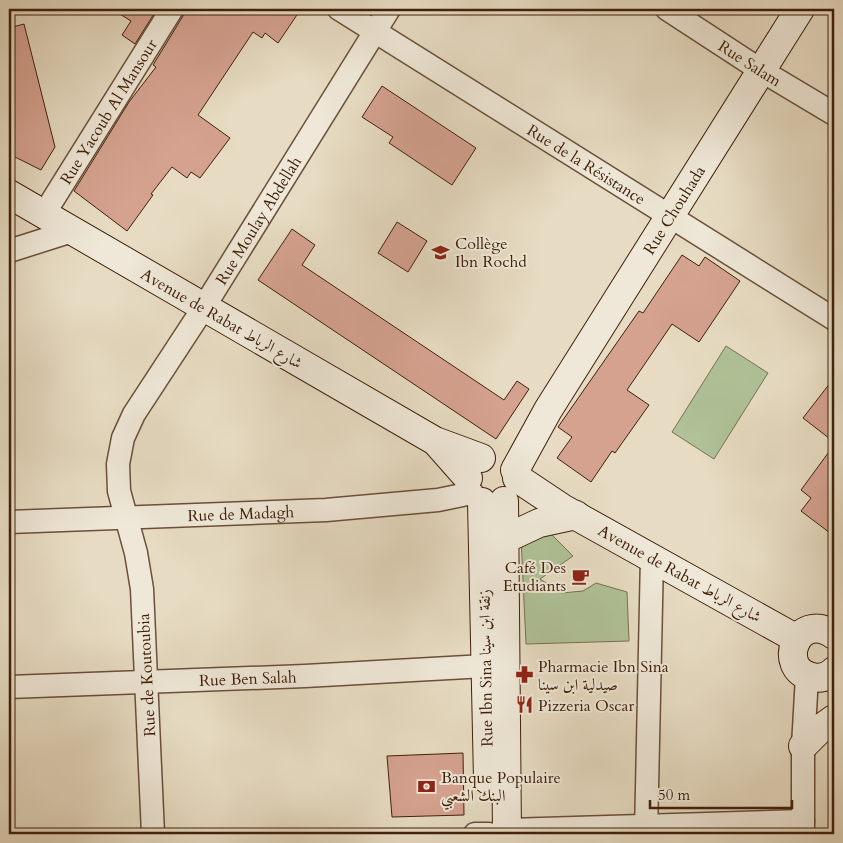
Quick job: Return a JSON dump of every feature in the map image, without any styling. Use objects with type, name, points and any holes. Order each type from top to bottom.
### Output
[{"type":"street","name":"Rue Yacoub Al Mansour","points":[[44,214],[172,9]]},
{"type":"street","name":"Rue de la Résistance","points":[[339,9],[834,319]]},
{"type":"street","name":"Rue Moulay Abdellah","points":[[126,518],[119,491],[118,464],[123,438],[134,414],[204,307],[389,9]]},
{"type":"street","name":"Rue Salam","points":[[667,9],[762,71],[834,114]]},
{"type":"street","name":"Rue Chouhada","points":[[494,481],[548,410],[800,9]]},
{"type":"street","name":"Avenue de Rabat شارع الرباط","points":[[9,194],[435,441],[494,481],[569,511],[797,639]]},
{"type":"street","points":[[9,251],[72,231]]},
{"type":"street","name":"Rue de Madagh","points":[[9,522],[326,510],[438,500],[494,481]]},
{"type":"street","name":"Rue Ibn Sina زنقة ابن سينا","points":[[494,481],[505,539],[498,833]]},
{"type":"street","name":"Rue Ibn Sina زنقة ابن سينا","points":[[494,481],[485,666],[498,833]]},
{"type":"street","points":[[505,539],[569,511]]},
{"type":"street","name":"Rue de Koutoubia","points":[[126,518],[136,553],[142,589],[153,834]]},
{"type":"street","points":[[646,831],[652,557]]},
{"type":"street","points":[[834,635],[828,630],[810,629],[797,639],[793,647],[795,664],[800,671],[808,676],[824,677],[834,671]]},
{"type":"street","name":"Rue Ben Salah","points":[[9,687],[485,666]]},
{"type":"street","points":[[476,834],[803,828],[803,746],[808,676]]},
{"type":"street","points":[[803,746],[820,728],[834,719]]},
{"type":"green space","points":[[726,346],[768,373],[714,459],[672,432]]},
{"type":"green space","points":[[548,531],[573,556],[540,579],[562,593],[583,591],[596,583],[627,592],[629,641],[526,644],[521,537]]},
{"type":"building","points":[[112,9],[157,9],[135,44],[122,35],[131,21]]},
{"type":"building","points":[[185,9],[301,9],[278,43],[265,33],[262,38],[253,32],[198,115],[230,138],[200,178],[191,172],[187,178],[172,167],[151,194],[153,195],[127,231],[74,191],[129,102],[156,67],[153,65],[183,16]]},
{"type":"building","points":[[24,24],[55,147],[41,170],[9,154],[9,28]]},
{"type":"building","points":[[382,86],[476,148],[452,185],[389,143],[393,137],[362,117]]},
{"type":"building","points":[[397,222],[427,241],[408,272],[378,253]]},
{"type":"building","points":[[292,229],[315,245],[302,265],[504,400],[517,381],[529,389],[496,439],[258,280]]},
{"type":"building","points":[[682,255],[699,266],[705,257],[740,281],[699,342],[672,324],[627,390],[649,405],[615,453],[612,451],[591,482],[557,458],[572,437],[558,427],[639,311],[643,313]]},
{"type":"building","points":[[834,378],[834,442],[803,418]]},
{"type":"building","points":[[834,445],[834,536],[801,511],[811,498],[801,490]]},
{"type":"building","name":"Banque Populaire البنك الشعبي","points":[[463,753],[464,815],[392,817],[387,756]]},
{"type":"place","name":"Collège Ibn Rochd","points":[[441,252]]},
{"type":"place","name":"Café Des Etudiants","points":[[580,576]]},
{"type":"place","name":"Pharmacie Ibn Sina صيدلية ابن سينا","points":[[524,675]]},
{"type":"place","name":"Pizzeria Oscar","points":[[524,705]]},
{"type":"place","name":"Banque Populaire البنك الشعبي","points":[[427,786]]}]
